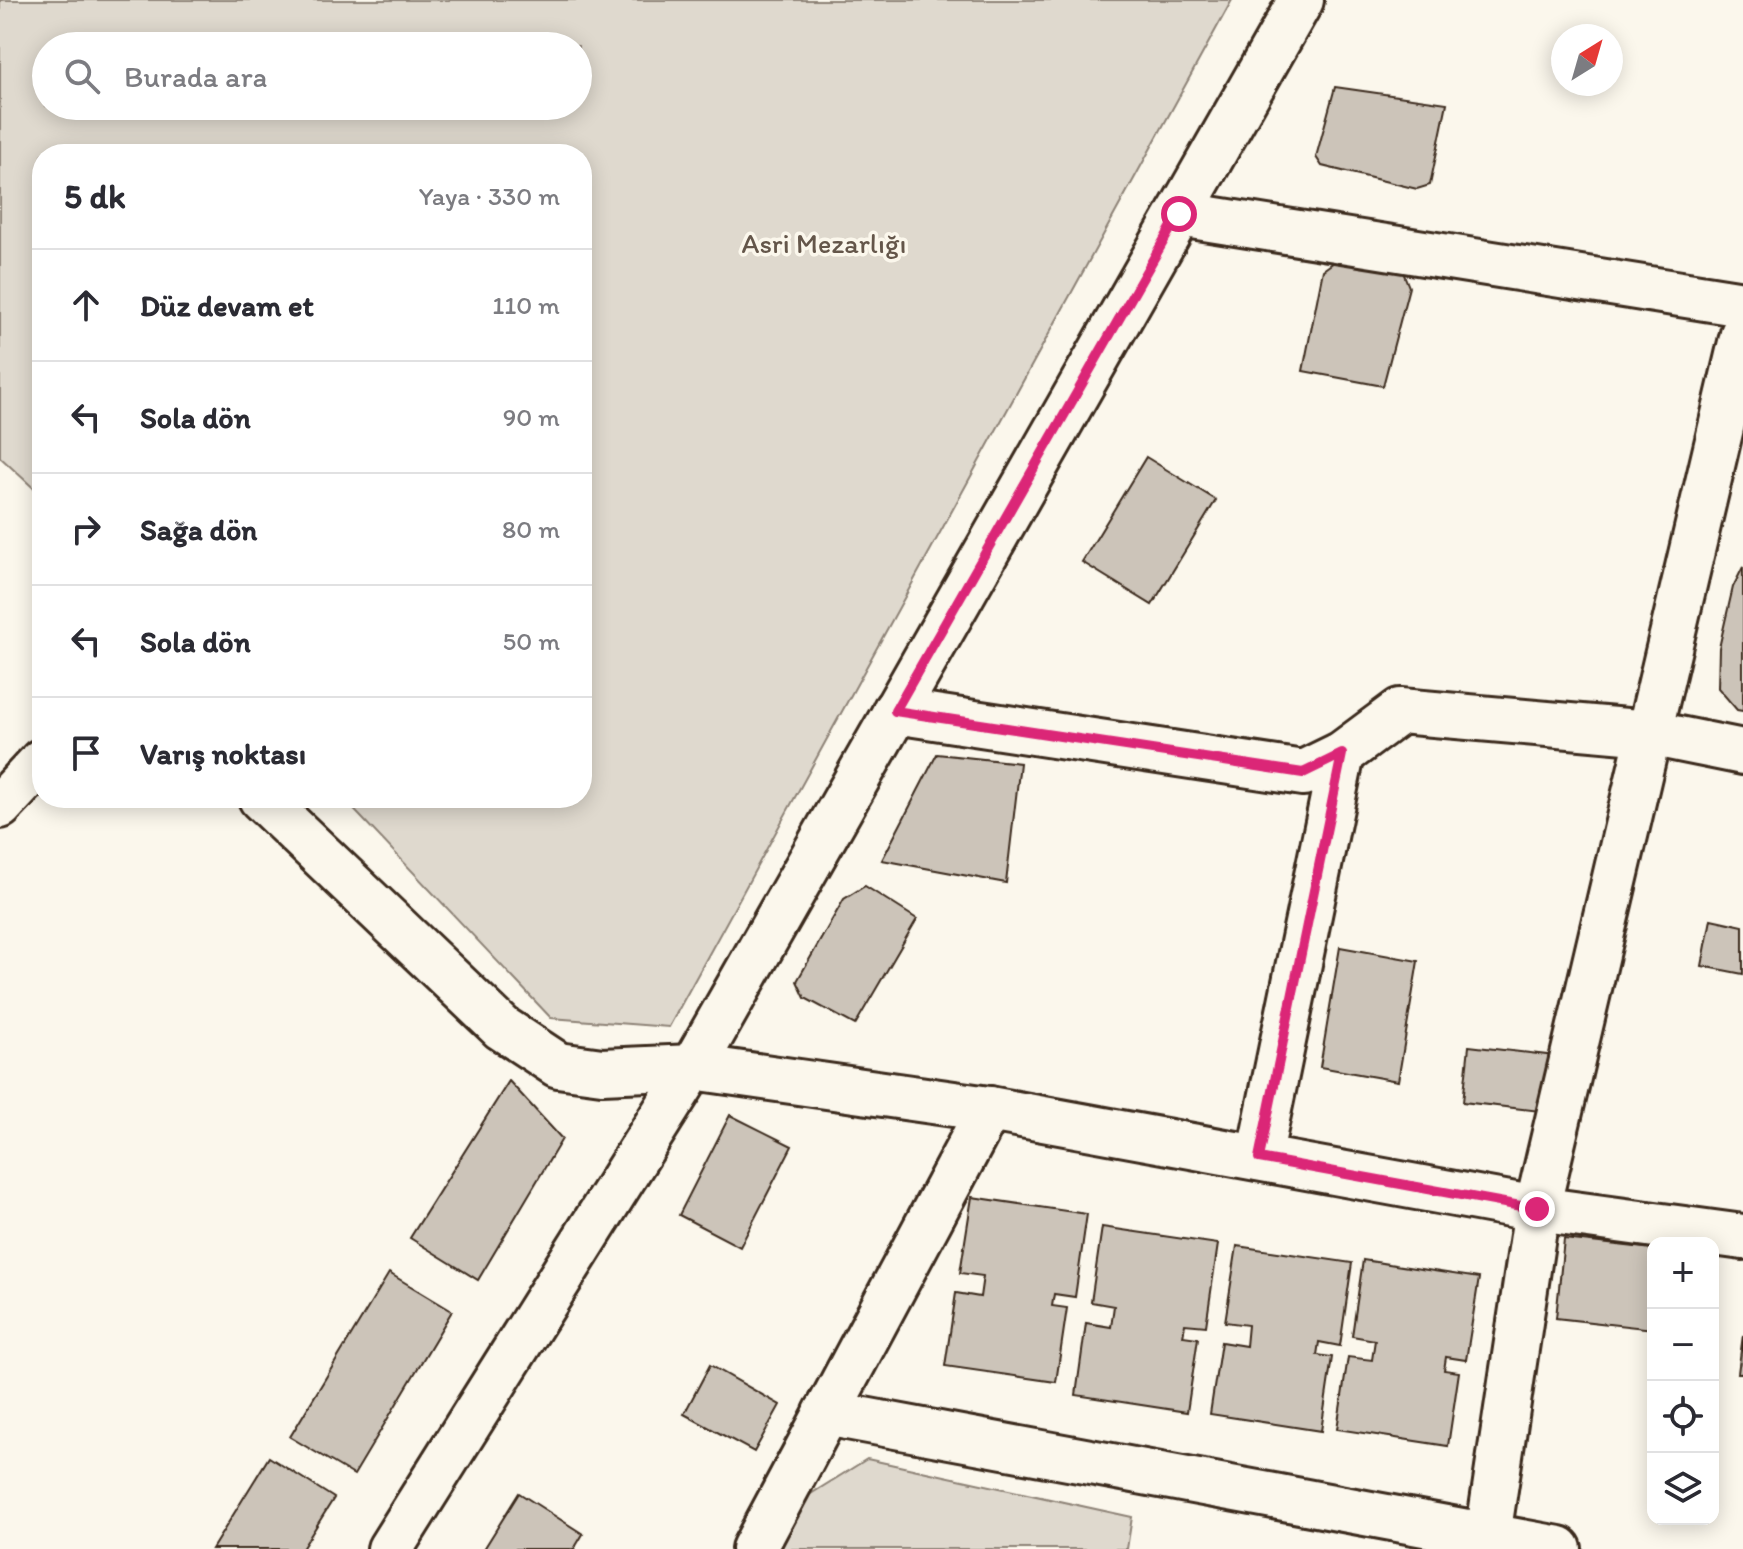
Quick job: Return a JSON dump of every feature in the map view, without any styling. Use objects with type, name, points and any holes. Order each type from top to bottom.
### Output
[{"type":"street","points":[[390,1549],[693,1067],[1301,0]]},
{"type":"street","points":[[1179,214],[1743,304]]},
{"type":"street","points":[[1487,1543],[1537,1209],[1743,334]]},
{"type":"street","points":[[895,711],[1303,773],[1342,754],[1400,711],[1649,733],[1743,752]]},
{"type":"street","points":[[1259,1158],[1342,754]]},
{"type":"street","points":[[0,806],[32,772]]},
{"type":"street","points":[[271,808],[502,1028],[558,1065],[602,1071],[693,1067],[989,1109],[1537,1209],[1743,1237]]},
{"type":"street","points":[[754,1549],[989,1109]]},
{"type":"street","points":[[826,1413],[1487,1543],[1559,1549]]},
{"type":"green space","name":"Asri Mezarlığı","points":[[0,0],[1232,0],[669,1027],[551,1018],[352,808],[592,808],[592,144],[32,144],[32,487],[0,457]]},
{"type":"green space","points":[[867,1459],[1132,1517],[1127,1549],[776,1549],[806,1497]]},
{"type":"building","points":[[1335,87],[1447,103],[1430,185],[1417,189],[1322,166],[1316,157]]},
{"type":"building","points":[[1341,257],[1403,272],[1409,287],[1383,386],[1303,371],[1323,270]]},
{"type":"building","points":[[1146,457],[1216,500],[1152,605],[1082,562]]},
{"type":"building","points":[[1743,567],[1743,711],[1737,710],[1718,688],[1719,648],[1733,587]]},
{"type":"building","points":[[937,754],[1020,763],[1006,883],[882,860]]},
{"type":"building","points":[[865,886],[917,919],[855,1025],[805,998],[797,981],[844,899]]},
{"type":"building","points":[[1711,919],[1743,926],[1743,974],[1702,966]]},
{"type":"building","points":[[1340,947],[1418,961],[1398,1081],[1320,1067]]},
{"type":"building","points":[[1469,1046],[1555,1056],[1548,1112],[1463,1102]]},
{"type":"building","points":[[509,1081],[562,1139],[478,1280],[410,1238]]},
{"type":"building","points":[[730,1115],[792,1146],[740,1247],[679,1215]]},
{"type":"building","points":[[972,1197],[1087,1214],[1075,1297],[1054,1294],[1052,1306],[1067,1308],[1056,1382],[945,1366],[956,1293],[980,1297],[983,1276],[960,1273]]},
{"type":"building","points":[[1102,1227],[1218,1244],[1206,1326],[1185,1324],[1183,1336],[1198,1338],[1187,1412],[1076,1395],[1086,1323],[1111,1327],[1114,1306],[1091,1302]]},
{"type":"building","points":[[1564,1239],[1647,1248],[1647,1328],[1556,1318]]},
{"type":"building","points":[[1237,1246],[1352,1263],[1340,1346],[1319,1342],[1317,1355],[1332,1357],[1321,1431],[1210,1414],[1221,1342],[1246,1346],[1248,1325],[1225,1322]]},
{"type":"building","points":[[1363,1260],[1479,1278],[1466,1360],[1446,1357],[1444,1370],[1459,1372],[1448,1446],[1337,1429],[1348,1357],[1372,1360],[1375,1340],[1352,1336]]},
{"type":"building","points":[[389,1273],[452,1311],[354,1475],[290,1437]]},
{"type":"building","points":[[1743,1335],[1743,1373],[1738,1373]]},
{"type":"building","points":[[710,1365],[780,1405],[754,1452],[684,1414]]},
{"type":"building","points":[[269,1457],[334,1498],[302,1549],[212,1549]]},
{"type":"building","points":[[519,1493],[583,1534],[574,1549],[484,1549]]},
{"type":"route","points":[[1179,214],[895,711],[1303,773],[1342,754],[1259,1158],[1537,1209]]}]
